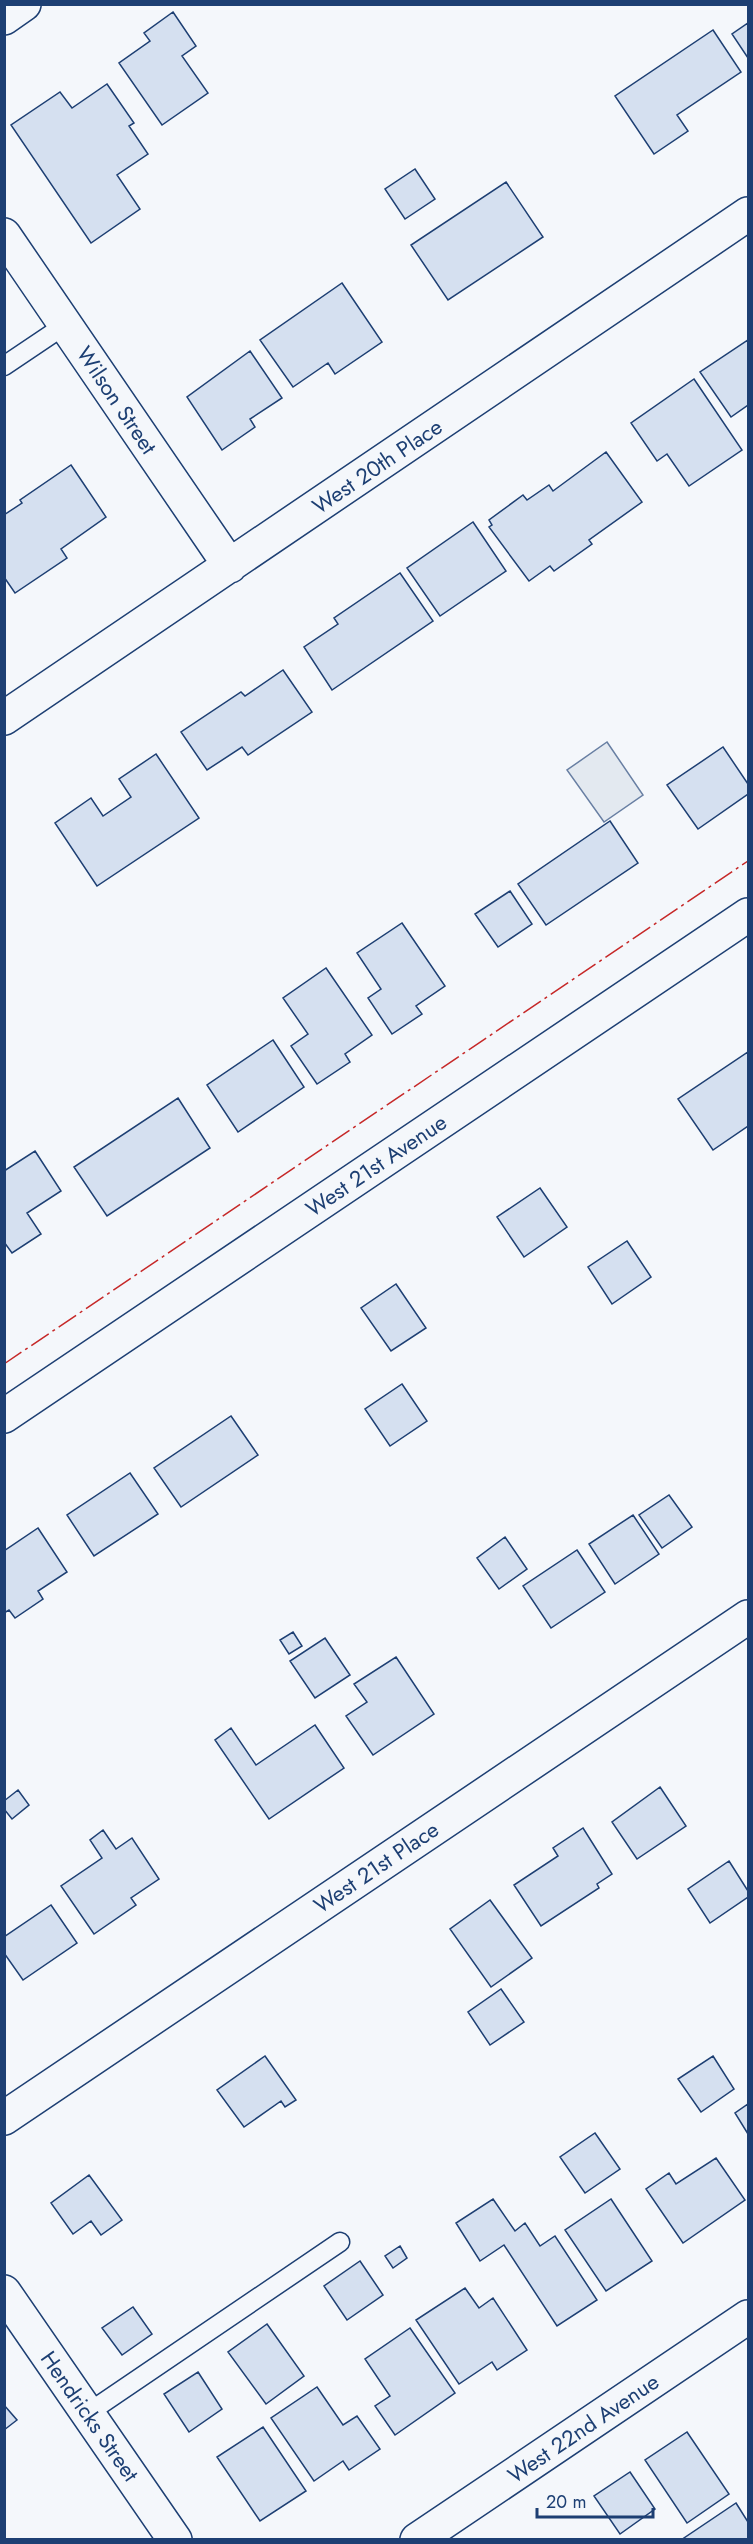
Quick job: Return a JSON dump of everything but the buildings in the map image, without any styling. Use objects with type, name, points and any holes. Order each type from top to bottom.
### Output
[{"type":"street","points":[[4,18],[24,4]]},
{"type":"street","name":"West 20th Place","points":[[4,718],[748,214]]},
{"type":"street","name":"Wilson Street","points":[[4,235],[230,566]]},
{"type":"street","name":"West 21st Avenue","points":[[4,1416],[748,915]]},
{"type":"street","name":"West 21st Place","points":[[4,2118],[748,1617]]},
{"type":"street","name":"Hendricks Street","points":[[4,2292],[175,2540]]},
{"type":"street","name":"West 22nd Avenue","points":[[417,2540],[744,2330]]},
{"type":"lane","points":[[4,366],[65,325]]},
{"type":"lane","points":[[88,2413],[340,2242]]},
{"type":"shaded area","points":[[607,742],[643,795],[604,822],[567,770]]},
{"type":"power","points":[[4,1364],[748,861]]}]
